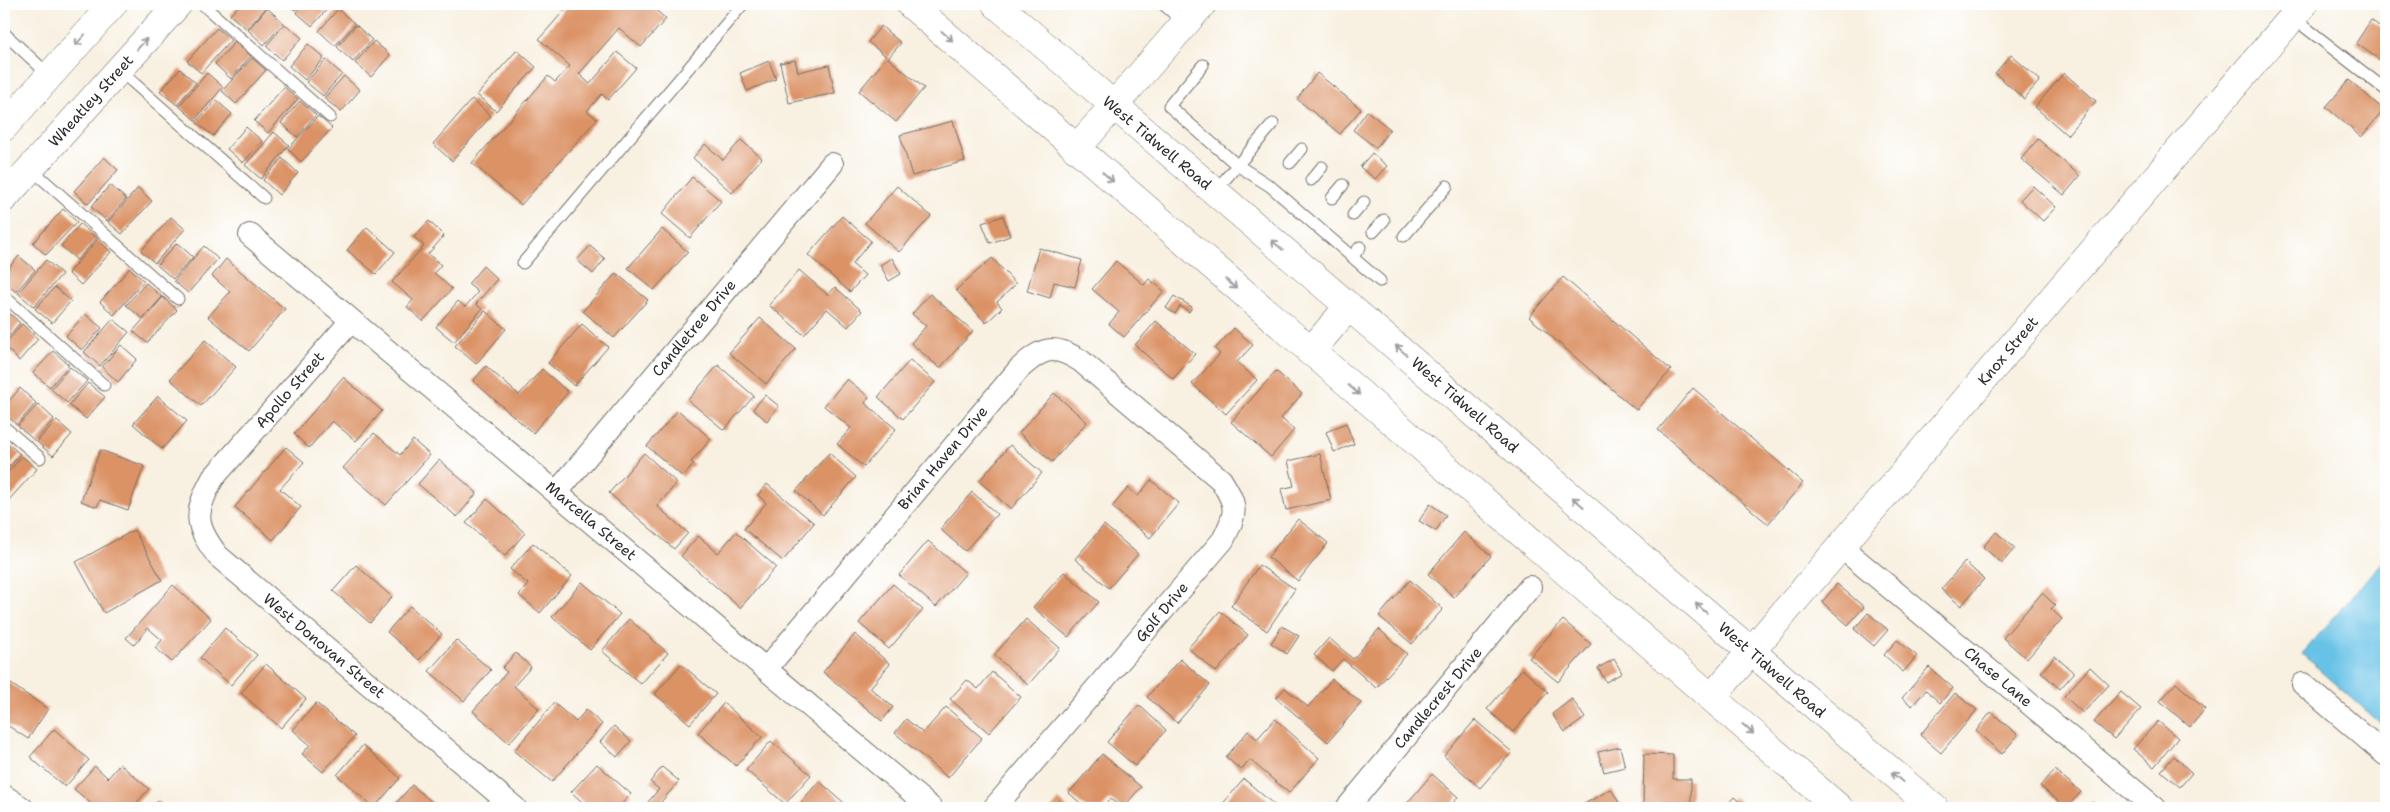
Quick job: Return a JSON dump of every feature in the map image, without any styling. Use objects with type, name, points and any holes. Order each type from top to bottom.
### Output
[{"type":"main road","points":[[4,126],[112,4]]},
{"type":"main road","name":"Wheatley Street","points":[[4,198],[178,4]]},
{"type":"main road","points":[[910,4],[1559,568],[1712,697],[1839,808]]},
{"type":"main road","name":"West Tidwell Road","points":[[996,4],[1934,808]]},
{"type":"main road","name":"Knox Street","points":[[1712,697],[2298,10]]},
{"type":"main road","points":[[1076,149],[1194,13]]},
{"type":"main road","points":[[1310,352],[1349,306]]},
{"type":"street","name":"Candletree Drive","points":[[557,492],[832,164]]},
{"type":"street","name":"Marcella Street","points":[[250,235],[931,808]]},
{"type":"street","name":"Apollo Street","points":[[229,459],[351,321]]},
{"type":"street","name":"Brian Haven Drive","points":[[766,669],[1019,369],[1033,356],[1048,349],[1064,351],[1081,361],[1147,417]]},
{"type":"street","name":"Golf Drive","points":[[994,808],[1223,540],[1234,518],[1233,499],[1221,480],[1147,417]]},
{"type":"street","name":"West Donovan Street","points":[[229,459],[213,478],[203,497],[199,518],[204,538],[218,556],[515,808]]},
{"type":"street","name":"Chase Lane","points":[[1841,546],[2155,808]]},
{"type":"street","name":"Candlecrest Drive","points":[[1346,808],[1530,587]]},
{"type":"street","points":[[2303,684],[2386,755]]},
{"type":"street","points":[[4,796],[22,808]]},
{"type":"lane","points":[[202,4],[330,118]]},
{"type":"lane","points":[[523,263],[743,4]]},
{"type":"lane","points":[[1163,4],[1194,13]]},
{"type":"lane","points":[[2298,10],[2386,90]]},
{"type":"lane","points":[[4,33],[49,75]]},
{"type":"lane","points":[[1204,66],[1169,106],[1237,165],[1274,182],[1334,235],[1352,257],[1380,282]]},
{"type":"lane","points":[[119,70],[264,198]]},
{"type":"lane","points":[[1214,192],[1273,124]]},
{"type":"lane","points":[[1290,162],[1302,149]]},
{"type":"lane","points":[[1311,180],[1322,167]]},
{"type":"lane","points":[[30,168],[178,300]]},
{"type":"lane","points":[[1332,198],[1343,185]]},
{"type":"lane","points":[[1404,236],[1447,186]]},
{"type":"lane","points":[[1352,215],[1364,202]]},
{"type":"lane","points":[[1373,232],[1384,220]]},
{"type":"lane","points":[[1352,257],[1360,247]]},
{"type":"lane","points":[[4,296],[104,385]]},
{"type":"lane","points":[[4,427],[40,458]]},
{"type":"water","points":[[2386,558],[2386,728],[2302,654]]},
{"type":"building","points":[[240,4],[262,4],[266,8],[247,29],[230,15]]},
{"type":"building","points":[[287,4],[300,4],[295,10]]},
{"type":"building","points":[[303,4],[332,4],[312,26],[296,12]]},
{"type":"building","points":[[570,4],[649,4],[666,19],[641,47],[619,28],[579,74],[590,84],[617,52],[636,68],[608,100],[602,94],[587,111],[597,119],[521,205],[472,163],[548,76],[555,82],[570,66],[539,39]]},
{"type":"building","points":[[267,8],[284,23],[264,45],[248,30]]},
{"type":"building","points":[[338,9],[355,24],[335,46],[319,31]]},
{"type":"building","points":[[2371,20],[2386,31],[2386,59],[2384,63],[2356,43]]},
{"type":"building","points":[[285,24],[302,38],[282,60],[266,46]]},
{"type":"building","points":[[356,25],[372,40],[353,62],[337,47]]},
{"type":"building","points":[[881,26],[901,43],[888,58],[924,88],[896,122],[859,91],[887,57],[868,42]]},
{"type":"building","points":[[217,28],[231,40],[201,73],[187,61]]},
{"type":"building","points":[[374,41],[390,55],[371,77],[355,63]]},
{"type":"building","points":[[235,42],[251,56],[231,79],[215,64]]},
{"type":"building","points":[[308,44],[324,58],[305,80],[289,66]]},
{"type":"building","points":[[517,50],[536,67],[496,111],[477,95]]},
{"type":"building","points":[[2011,55],[2040,80],[2024,99],[1995,73]]},
{"type":"building","points":[[252,58],[266,70],[236,104],[222,91]]},
{"type":"building","points":[[326,60],[342,74],[323,96],[306,82]]},
{"type":"building","points":[[795,60],[798,72],[829,65],[835,93],[789,103],[780,63]]},
{"type":"building","points":[[769,61],[776,79],[747,91],[740,73]]},
{"type":"building","points":[[180,69],[196,83],[177,105],[160,91]]},
{"type":"building","points":[[207,73],[223,87],[195,120],[179,106]]},
{"type":"building","points":[[1317,73],[1361,109],[1340,134],[1297,99]]},
{"type":"building","points":[[2064,73],[2096,101],[2067,135],[2035,107]]},
{"type":"building","points":[[344,76],[360,90],[341,112],[324,98]]},
{"type":"building","points":[[2349,80],[2384,110],[2361,137],[2326,107]]},
{"type":"building","points":[[284,87],[298,99],[268,133],[254,121]]},
{"type":"building","points":[[472,99],[491,116],[452,161],[433,144]]},
{"type":"building","points":[[216,100],[232,114],[213,136],[196,122]]},
{"type":"building","points":[[300,101],[316,115],[297,137],[281,123]]},
{"type":"building","points":[[1367,111],[1390,129],[1376,148],[1353,130]]},
{"type":"building","points":[[318,116],[332,128],[301,162],[288,149]]},
{"type":"building","points":[[953,121],[965,161],[912,176],[900,135]]},
{"type":"building","points":[[246,127],[262,141],[243,163],[227,149]]},
{"type":"building","points":[[274,132],[289,145],[261,179],[245,165]]},
{"type":"building","points":[[2038,139],[2080,176],[2064,195],[2021,159]]},
{"type":"building","points":[[741,140],[762,158],[732,193],[693,158],[705,144],[723,160]]},
{"type":"building","points":[[1372,153],[1387,166],[1375,179],[1360,167]]},
{"type":"building","points":[[104,157],[118,170],[88,204],[74,191]]},
{"type":"building","points":[[282,158],[298,173],[279,195],[263,180]]},
{"type":"building","points":[[692,177],[721,201],[690,238],[662,214]]},
{"type":"building","points":[[110,185],[126,199],[107,221],[91,207]]},
{"type":"building","points":[[897,186],[931,216],[899,252],[865,223]]},
{"type":"building","points":[[2033,186],[2056,207],[2043,221],[2020,200]]},
{"type":"building","points":[[138,188],[152,201],[122,234],[108,222]]},
{"type":"building","points":[[63,209],[77,222],[46,255],[33,243]]},
{"type":"building","points":[[842,216],[871,241],[852,264],[865,275],[850,292],[808,255]]},
{"type":"building","points":[[1003,216],[1010,236],[990,243],[982,223]]},
{"type":"building","points":[[171,217],[185,229],[155,263],[141,251]]},
{"type":"building","points":[[429,221],[444,236],[428,254],[441,265],[434,273],[452,289],[423,321],[407,307],[413,300],[392,282],[424,246],[414,237]]},
{"type":"building","points":[[80,224],[97,238],[77,260],[61,246]]},
{"type":"building","points":[[367,227],[395,252],[376,274],[347,250]]},
{"type":"building","points":[[662,229],[688,252],[654,290],[628,268]]},
{"type":"building","points":[[98,239],[111,252],[81,285],[68,273]]},
{"type":"building","points":[[177,243],[193,257],[173,279],[157,265]]},
{"type":"building","points":[[204,246],[218,259],[188,293],[174,281]]},
{"type":"building","points":[[590,246],[605,259],[593,274],[577,260]]},
{"type":"building","points":[[1039,248],[1082,260],[1075,287],[1054,282],[1050,298],[1027,291]]},
{"type":"building","points":[[19,256],[35,270],[16,292],[4,282],[4,273]]},
{"type":"building","points":[[892,258],[901,274],[889,281],[880,265]]},
{"type":"building","points":[[992,258],[1016,284],[997,302],[1002,308],[986,323],[956,290]]},
{"type":"building","points":[[226,259],[285,309],[249,351],[208,317],[230,292],[212,276]]},
{"type":"building","points":[[46,260],[62,274],[34,307],[18,293]]},
{"type":"building","points":[[1116,261],[1144,285],[1149,279],[1164,291],[1124,337],[1109,324],[1119,312],[1092,289]]},
{"type":"building","points":[[483,266],[497,279],[476,304],[482,309],[454,342],[436,327],[458,301],[465,307],[478,292],[468,284]]},
{"type":"building","points":[[130,268],[144,281],[114,315],[100,302]]},
{"type":"building","points":[[799,270],[828,295],[835,287],[862,311],[848,327],[827,309],[804,335],[769,305]]},
{"type":"building","points":[[616,273],[648,300],[614,338],[583,311]]},
{"type":"building","points":[[1563,277],[1671,370],[1636,410],[1529,317]]},
{"type":"building","points":[[146,283],[162,297],[143,319],[126,305]]},
{"type":"building","points":[[55,287],[71,301],[52,323],[35,309]]},
{"type":"building","points":[[930,294],[973,331],[940,368],[911,343],[926,326],[912,314]]},
{"type":"building","points":[[1174,296],[1192,307],[1189,312],[1180,306],[1175,314],[1166,308]]},
{"type":"building","points":[[163,297],[177,310],[147,343],[133,331]]},
{"type":"building","points":[[4,308],[20,323],[4,342]]},
{"type":"building","points":[[485,311],[506,329],[476,364],[455,346]]},
{"type":"building","points":[[85,314],[102,328],[82,350],[66,336]]},
{"type":"building","points":[[760,318],[796,349],[766,384],[729,353]]},
{"type":"building","points":[[113,319],[129,332],[100,366],[84,352]]},
{"type":"building","points":[[1156,321],[1195,354],[1173,379],[1135,345]]},
{"type":"building","points":[[22,324],[38,339],[19,361],[4,345]]},
{"type":"building","points":[[582,324],[608,347],[574,386],[548,363]]},
{"type":"building","points":[[1234,328],[1253,345],[1237,362],[1257,380],[1226,414],[1192,384],[1220,354],[1215,349]]},
{"type":"building","points":[[205,340],[236,367],[201,406],[170,379]]},
{"type":"building","points":[[121,345],[137,359],[118,382],[102,367]]},
{"type":"building","points":[[53,351],[69,365],[50,387],[33,373]]},
{"type":"building","points":[[910,360],[935,382],[903,419],[878,397]]},
{"type":"building","points":[[718,365],[754,396],[724,430],[688,400]]},
{"type":"building","points":[[486,366],[519,395],[542,369],[568,392],[533,433],[473,381]]},
{"type":"building","points":[[70,367],[87,381],[67,403],[51,389]]},
{"type":"building","points":[[1276,371],[1302,394],[1281,418],[1294,430],[1271,457],[1231,422]]},
{"type":"building","points":[[343,377],[382,411],[356,441],[332,421],[309,448],[294,434]]},
{"type":"building","points":[[847,379],[869,397],[865,403],[896,429],[864,467],[837,444],[851,428],[824,406]]},
{"type":"building","points":[[88,383],[105,397],[86,419],[69,405]]},
{"type":"building","points":[[20,388],[36,403],[17,425],[4,413],[4,407]]},
{"type":"building","points":[[1693,388],[1803,483],[1768,524],[1658,430]]},
{"type":"building","points":[[1054,393],[1087,422],[1052,462],[1019,433]]},
{"type":"building","points":[[765,395],[779,406],[767,421],[753,409]]},
{"type":"building","points":[[158,396],[187,421],[162,449],[133,424]]},
{"type":"building","points":[[38,404],[54,419],[35,441],[18,426]]},
{"type":"building","points":[[678,410],[711,439],[691,462],[694,464],[683,477],[647,446]]},
{"type":"building","points":[[56,420],[72,434],[53,456],[37,442]]},
{"type":"building","points":[[1346,423],[1354,444],[1334,452],[1326,432]]},
{"type":"building","points":[[374,433],[400,455],[413,440],[430,455],[386,505],[343,468]]},
{"type":"building","points":[[6,442],[20,454],[4,473],[4,444]]},
{"type":"building","points":[[1010,445],[1042,473],[1011,509],[979,481]]},
{"type":"building","points":[[286,447],[304,462],[280,489],[301,507],[273,540],[235,507]]},
{"type":"building","points":[[100,450],[144,466],[128,510],[100,500],[97,507],[81,501]]},
{"type":"building","points":[[644,453],[677,483],[657,506],[688,533],[674,549],[609,493]]},
{"type":"building","points":[[829,453],[856,477],[823,515],[796,491]]},
{"type":"building","points":[[1320,454],[1331,500],[1286,510],[1281,489],[1294,486],[1288,461]]},
{"type":"building","points":[[22,456],[37,469],[6,503],[4,500],[4,477]]},
{"type":"building","points":[[439,460],[477,493],[457,517],[418,484]]},
{"type":"building","points":[[1151,480],[1179,503],[1150,538],[1112,507],[1128,488],[1138,496]]},
{"type":"building","points":[[767,484],[814,523],[783,561],[744,529],[766,503],[758,495]]},
{"type":"building","points":[[972,492],[997,514],[965,551],[940,529]]},
{"type":"building","points":[[487,499],[525,533],[505,556],[466,523]]},
{"type":"building","points":[[1430,504],[1446,515],[1436,531],[1419,521]]},
{"type":"building","points":[[1298,519],[1328,543],[1298,581],[1268,557]]},
{"type":"building","points":[[1104,525],[1138,554],[1109,588],[1075,559]]},
{"type":"building","points":[[134,530],[162,580],[104,613],[76,562]]},
{"type":"building","points":[[736,532],[776,567],[740,608],[681,556],[698,536],[718,553]]},
{"type":"building","points":[[1464,532],[1491,556],[1454,597],[1428,574]]},
{"type":"building","points":[[1996,532],[2015,548],[2002,563],[1983,547]]},
{"type":"building","points":[[928,541],[966,573],[936,607],[899,575]]},
{"type":"building","points":[[533,543],[572,576],[540,613],[519,595],[528,584],[510,569]]},
{"type":"building","points":[[1965,562],[1984,579],[1961,606],[1941,589]]},
{"type":"building","points":[[356,565],[392,597],[370,623],[333,591]]},
{"type":"building","points":[[1259,565],[1295,589],[1267,631],[1231,606]]},
{"type":"building","points":[[1064,572],[1099,602],[1068,637],[1033,607]]},
{"type":"building","points":[[1410,580],[1443,609],[1412,644],[1379,616]]},
{"type":"building","points":[[582,582],[620,614],[590,650],[552,617]]},
{"type":"building","points":[[893,584],[923,610],[889,649],[859,623]]},
{"type":"building","points":[[1837,584],[1864,607],[1848,625],[1822,602]]},
{"type":"building","points":[[173,585],[211,619],[172,662],[155,648],[162,640],[148,628],[134,645],[126,638]]},
{"type":"building","points":[[2042,593],[2055,605],[2051,609],[2062,619],[2027,659],[2003,638]]},
{"type":"building","points":[[410,606],[442,634],[419,660],[387,632]]},
{"type":"building","points":[[1220,611],[1248,635],[1216,672],[1188,648]]},
{"type":"building","points":[[1868,613],[1888,630],[1874,646],[1854,629]]},
{"type":"building","points":[[629,619],[668,653],[641,684],[602,651]]},
{"type":"building","points":[[1026,619],[1060,648],[1028,685],[994,655]]},
{"type":"building","points":[[1563,620],[1591,644],[1558,682],[1529,658]]},
{"type":"building","points":[[1282,626],[1299,636],[1287,654],[1271,643]]},
{"type":"building","points":[[225,628],[257,655],[231,685],[200,658]]},
{"type":"building","points":[[1379,629],[1407,654],[1376,688],[1343,659],[1332,671],[1314,655],[1329,638],[1353,659]]},
{"type":"building","points":[[855,634],[890,664],[870,688],[893,707],[882,721],[823,672]]},
{"type":"building","points":[[456,640],[491,670],[464,701],[429,671]]},
{"type":"building","points":[[1897,640],[1917,656],[1903,672],[1884,655]]},
{"type":"building","points":[[516,653],[531,667],[514,686],[539,709],[509,743],[473,711],[507,672],[502,668]]},
{"type":"building","points":[[2055,656],[2074,673],[2060,689],[2041,672]]},
{"type":"building","points":[[1180,659],[1210,685],[1177,723],[1147,697]]},
{"type":"building","points":[[1614,659],[1622,673],[1606,682],[1598,668]]},
{"type":"building","points":[[266,664],[306,699],[281,728],[241,693]]},
{"type":"building","points":[[681,664],[716,694],[690,724],[655,694]]},
{"type":"building","points":[[1929,667],[1953,688],[1940,703],[1926,690],[1912,706],[1902,698]]},
{"type":"building","points":[[2090,667],[2109,685],[2083,713],[2064,696]]},
{"type":"building","points":[[1522,669],[1548,692],[1513,732],[1487,709]]},
{"type":"building","points":[[992,672],[1021,697],[989,733],[950,699],[967,680],[978,689]]},
{"type":"building","points":[[1332,679],[1361,703],[1328,742],[1276,698],[1285,688],[1308,707]]},
{"type":"building","points":[[5,680],[48,709],[28,739],[4,723]]},
{"type":"building","points":[[2176,683],[2205,709],[2190,727],[2160,701]]},
{"type":"building","points":[[2121,692],[2141,709],[2114,739],[2094,722]]},
{"type":"building","points":[[1955,693],[1977,710],[1941,753],[1920,735]]},
{"type":"building","points":[[1572,699],[1585,718],[1565,732],[1552,714]]},
{"type":"building","points":[[316,703],[355,736],[323,772],[302,754],[310,745],[293,730]]},
{"type":"building","points":[[554,703],[576,722],[586,710],[602,724],[552,782],[514,751]]},
{"type":"building","points":[[724,703],[762,737],[736,766],[698,733]]},
{"type":"building","points":[[1139,705],[1166,730],[1135,766],[1107,742]]},
{"type":"building","points":[[946,707],[982,738],[948,778],[895,733],[906,719],[923,733]]},
{"type":"building","points":[[1991,712],[2018,735],[2002,754],[1976,731]]},
{"type":"building","points":[[1275,719],[1319,758],[1289,793],[1250,760],[1241,770],[1226,757],[1248,731],[1257,739]]},
{"type":"building","points":[[1475,720],[1512,752],[1480,788],[1444,756]]},
{"type":"building","points":[[2158,721],[2178,738],[2154,767],[2133,749]]},
{"type":"building","points":[[614,726],[631,741],[617,757],[600,742]]},
{"type":"building","points":[[54,729],[89,760],[65,787],[30,757]]},
{"type":"building","points":[[771,741],[811,775],[785,804],[746,770]]},
{"type":"building","points":[[363,745],[400,778],[374,808],[337,775]]},
{"type":"building","points":[[1620,747],[1625,767],[1604,772],[1598,752]]},
{"type":"building","points":[[1102,754],[1141,787],[1123,808],[1110,799],[1102,808],[1086,808],[1069,793]]},
{"type":"building","points":[[1644,754],[1673,755],[1673,779],[1691,779],[1691,808],[1643,808]]},
{"type":"building","points":[[2174,756],[2192,773],[2180,787],[2161,771]]},
{"type":"building","points":[[120,764],[149,789],[132,808],[96,808],[74,789],[95,766],[108,778]]},
{"type":"building","points":[[597,764],[631,794],[618,808],[589,808],[571,792]]},
{"type":"building","points":[[662,767],[679,781],[656,808],[643,808],[659,789],[650,782]]},
{"type":"building","points":[[2055,770],[2081,792],[2066,808],[2040,786]]},
{"type":"building","points":[[1432,774],[1458,797],[1449,808],[1403,808]]},
{"type":"building","points":[[1244,779],[1278,808],[1219,808]]},
{"type":"building","points":[[819,781],[850,808],[796,808]]},
{"type":"building","points":[[412,785],[439,808],[392,808]]},
{"type":"building","points":[[1611,789],[1622,808],[1577,808]]},
{"type":"building","points":[[1734,797],[1747,808],[1724,808]]},
{"type":"building","points":[[1059,800],[1068,808],[1052,808]]},
{"type":"building","points":[[158,801],[166,808],[152,808]]},
{"type":"building","points":[[2092,802],[2099,808],[2087,808]]}]
